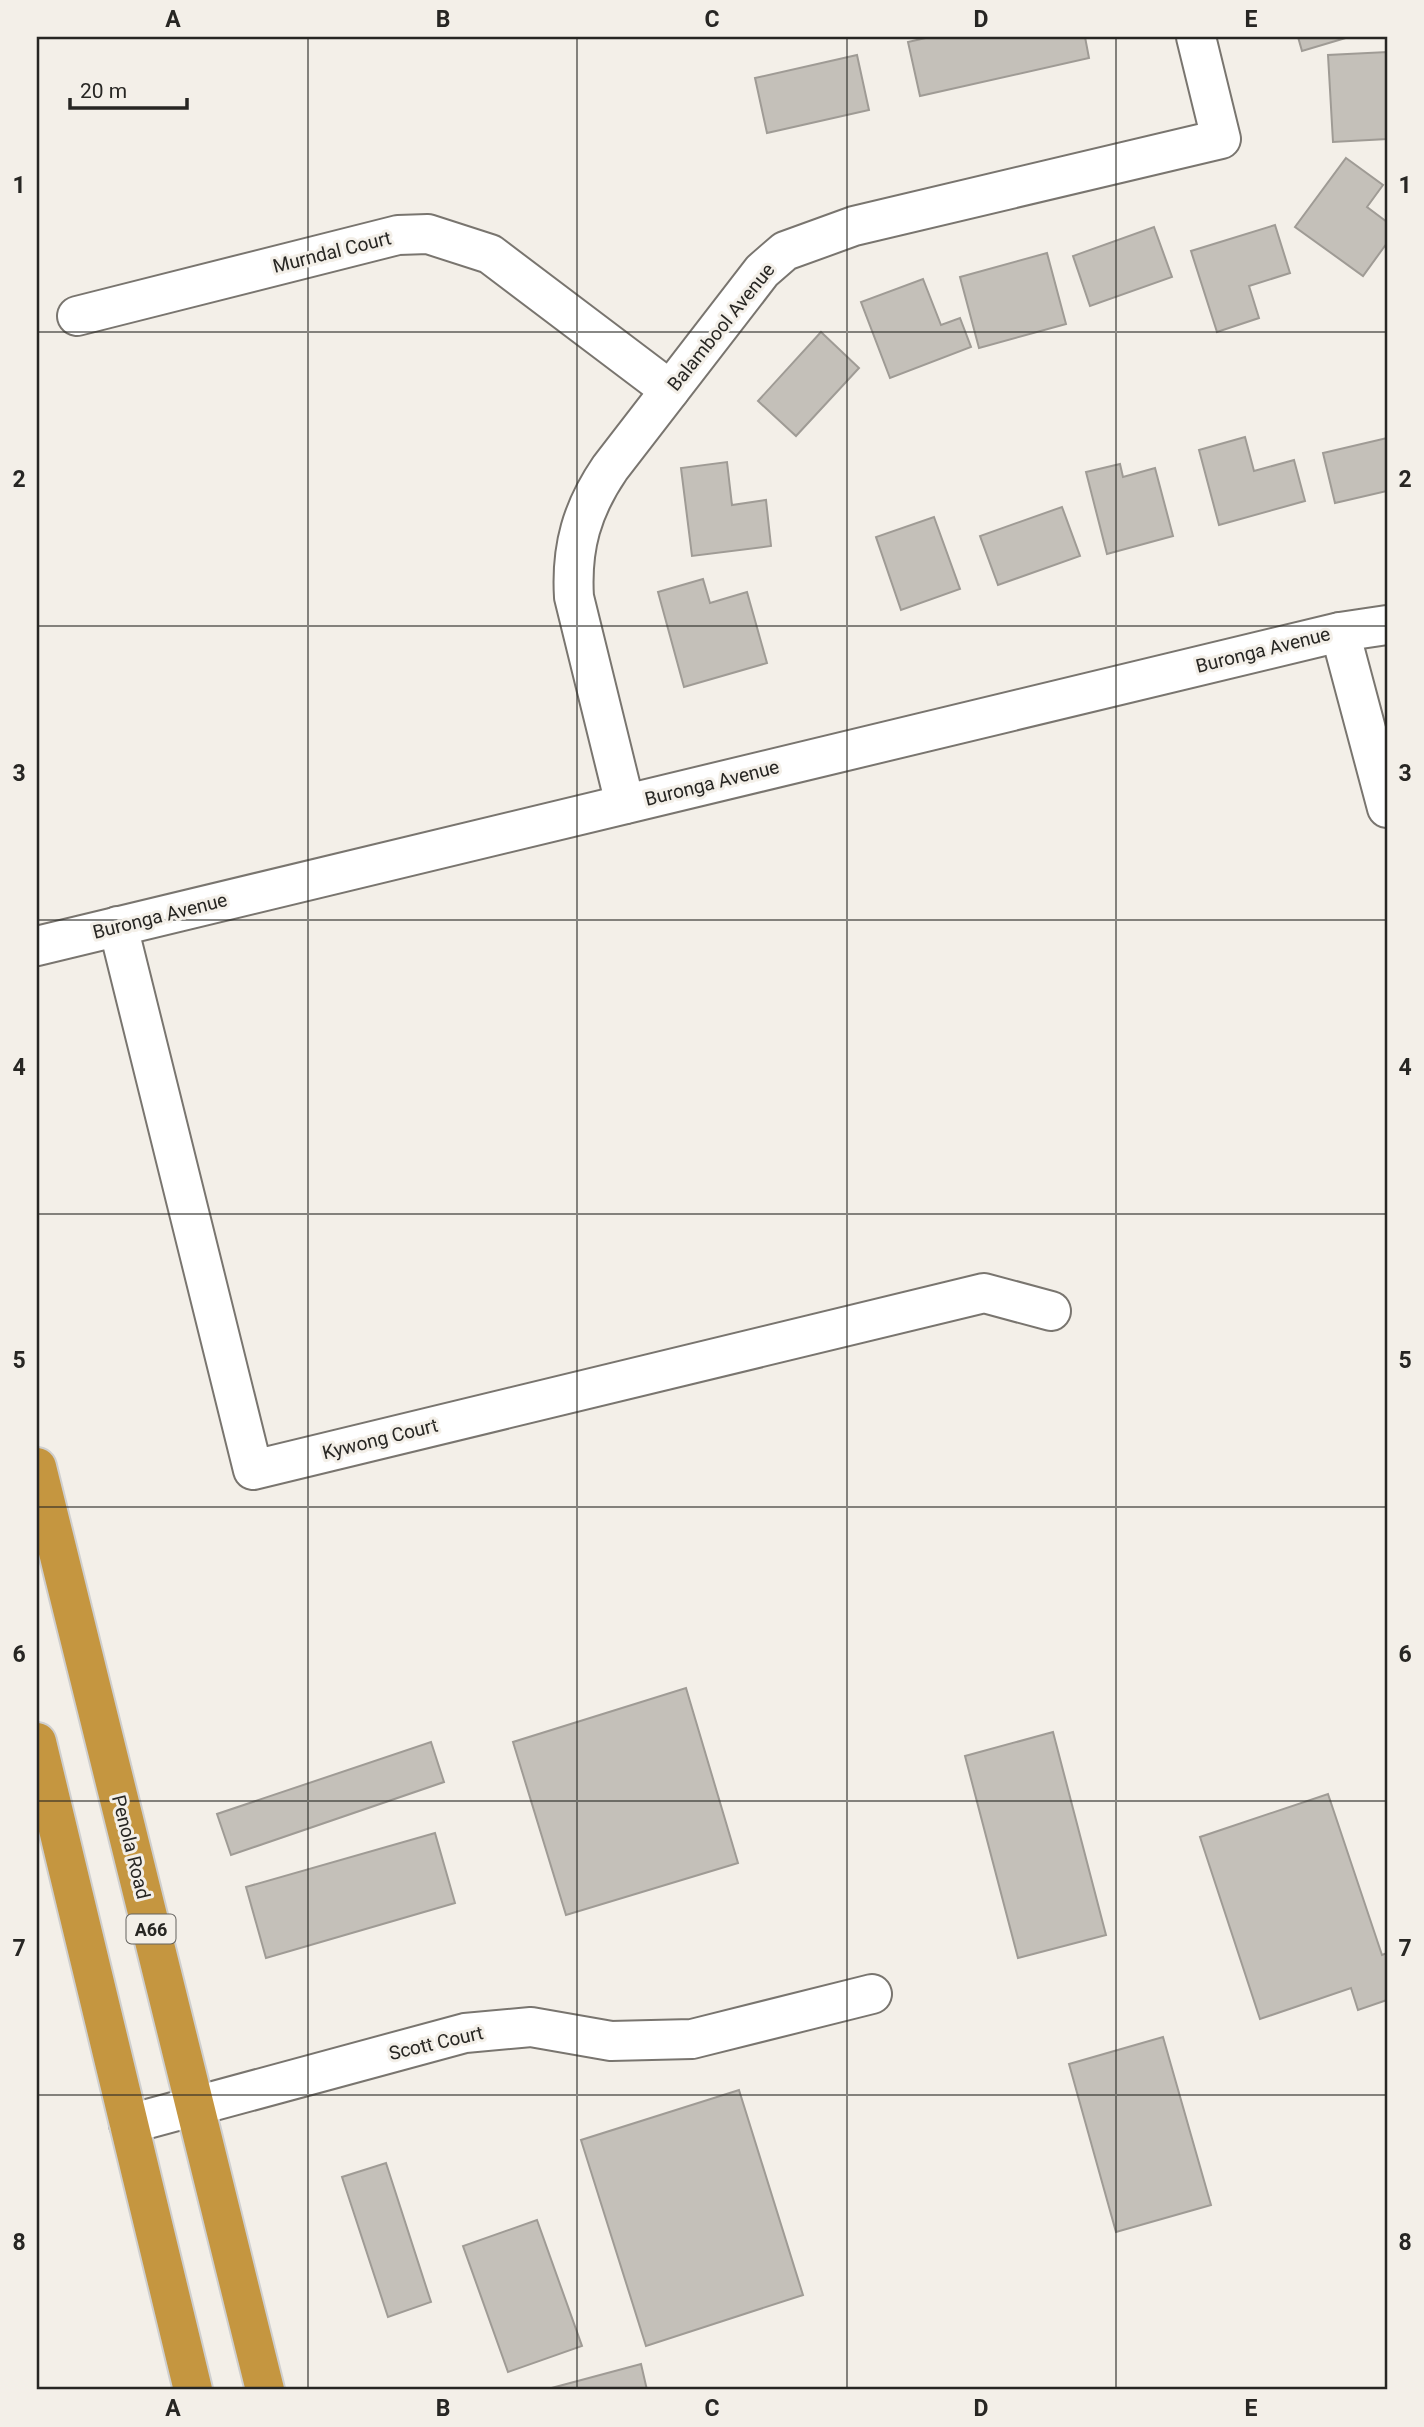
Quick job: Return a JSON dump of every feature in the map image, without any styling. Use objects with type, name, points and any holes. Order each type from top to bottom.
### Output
[{"type":"highway","name":"Penola Road","points":[[37,1467],[265,2390]]},
{"type":"highway","points":[[37,1742],[193,2390]]},
{"type":"street","name":"Balambool Avenue","points":[[625,804],[574,597],[572,570],[575,544],[593,493],[762,271],[786,251],[855,226],[1221,139],[1196,37]]},
{"type":"street","name":"Murndal Court","points":[[77,316],[398,234],[428,234],[490,254],[670,390]]},
{"type":"street","name":"Buronga Avenue","points":[[37,946],[1340,632],[1387,625]]},
{"type":"street","points":[[1340,632],[1387,808]]},
{"type":"street","name":"Kywong Court","points":[[118,926],[253,1470],[984,1293],[1051,1311]]},
{"type":"street","name":"Scott Court","points":[[129,2124],[465,2033],[531,2027],[611,2041],[692,2039],[872,1994]]},
{"type":"building","points":[[930,37],[1085,37],[1089,58],[920,96],[908,42]]},
{"type":"building","points":[[1298,37],[1349,37],[1302,51]]},
{"type":"building","points":[[1387,52],[1387,139],[1333,142],[1328,55]]},
{"type":"building","points":[[857,55],[869,110],[767,133],[755,78]]},
{"type":"building","points":[[1346,158],[1383,185],[1367,207],[1387,222],[1387,243],[1363,276],[1295,227]]},
{"type":"building","points":[[1275,225],[1290,273],[1249,286],[1259,318],[1217,332],[1191,251]]},
{"type":"building","points":[[1154,227],[1172,277],[1090,306],[1073,256]]},
{"type":"building","points":[[1047,253],[1066,324],[979,348],[960,277]]},
{"type":"building","points":[[923,279],[941,325],[960,318],[971,347],[890,378],[861,302]]},
{"type":"building","points":[[821,332],[859,368],[796,436],[758,401]]},
{"type":"building","points":[[1245,437],[1254,471],[1294,460],[1305,501],[1219,525],[1199,450]]},
{"type":"building","points":[[1387,438],[1387,491],[1335,503],[1323,453]]},
{"type":"building","points":[[727,462],[732,505],[766,500],[771,546],[692,556],[681,468]]},
{"type":"building","points":[[1120,464],[1123,477],[1155,468],[1173,536],[1107,554],[1086,472]]},
{"type":"building","points":[[1062,507],[1080,556],[998,585],[980,536]]},
{"type":"building","points":[[934,517],[960,589],[901,610],[876,537]]},
{"type":"building","points":[[703,579],[710,603],[747,592],[767,663],[684,687],[658,592]]},
{"type":"building","points":[[686,1688],[738,1863],[566,1915],[513,1742]]},
{"type":"building","points":[[1053,1732],[1106,1935],[1018,1958],[965,1756]]},
{"type":"building","points":[[431,1742],[444,1782],[231,1855],[217,1814]]},
{"type":"building","points":[[1328,1794],[1382,1955],[1387,1953],[1387,2000],[1358,2010],[1351,1988],[1260,2019],[1200,1837]]},
{"type":"building","points":[[435,1833],[455,1903],[266,1958],[246,1887]]},
{"type":"building","points":[[1163,2037],[1211,2205],[1116,2232],[1069,2064]]},
{"type":"building","points":[[739,2090],[803,2295],[646,2346],[581,2140]]},
{"type":"building","points":[[386,2163],[431,2302],[388,2317],[342,2177]]},
{"type":"building","points":[[537,2220],[582,2346],[508,2372],[463,2246]]},
{"type":"building","points":[[641,2364],[647,2390],[544,2390]]}]
